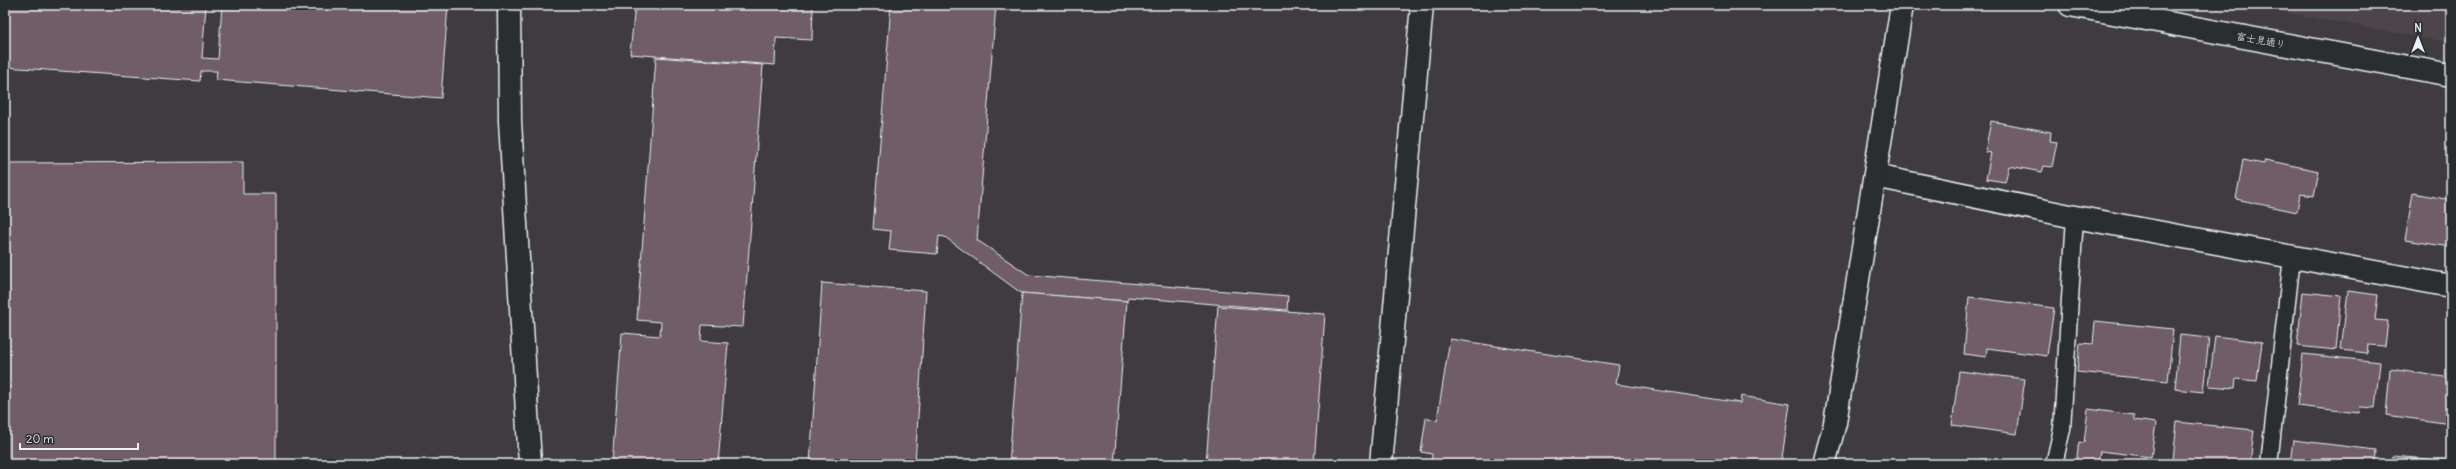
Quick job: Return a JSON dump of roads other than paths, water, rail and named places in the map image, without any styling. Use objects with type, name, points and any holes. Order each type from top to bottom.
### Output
[{"type":"street","points":[[509,5],[510,121],[530,464]]},
{"type":"street","points":[[1381,464],[1422,5]]},
{"type":"street","points":[[1824,464],[1835,423],[1902,5]]},
{"type":"street","name":"富士見通り","points":[[2070,5],[2451,75]]},
{"type":"street","points":[[1875,176],[2076,217],[2451,286]]},
{"type":"lane","points":[[2054,464],[2062,429],[2076,217]]},
{"type":"lane","points":[[2269,464],[2292,257]]}]
